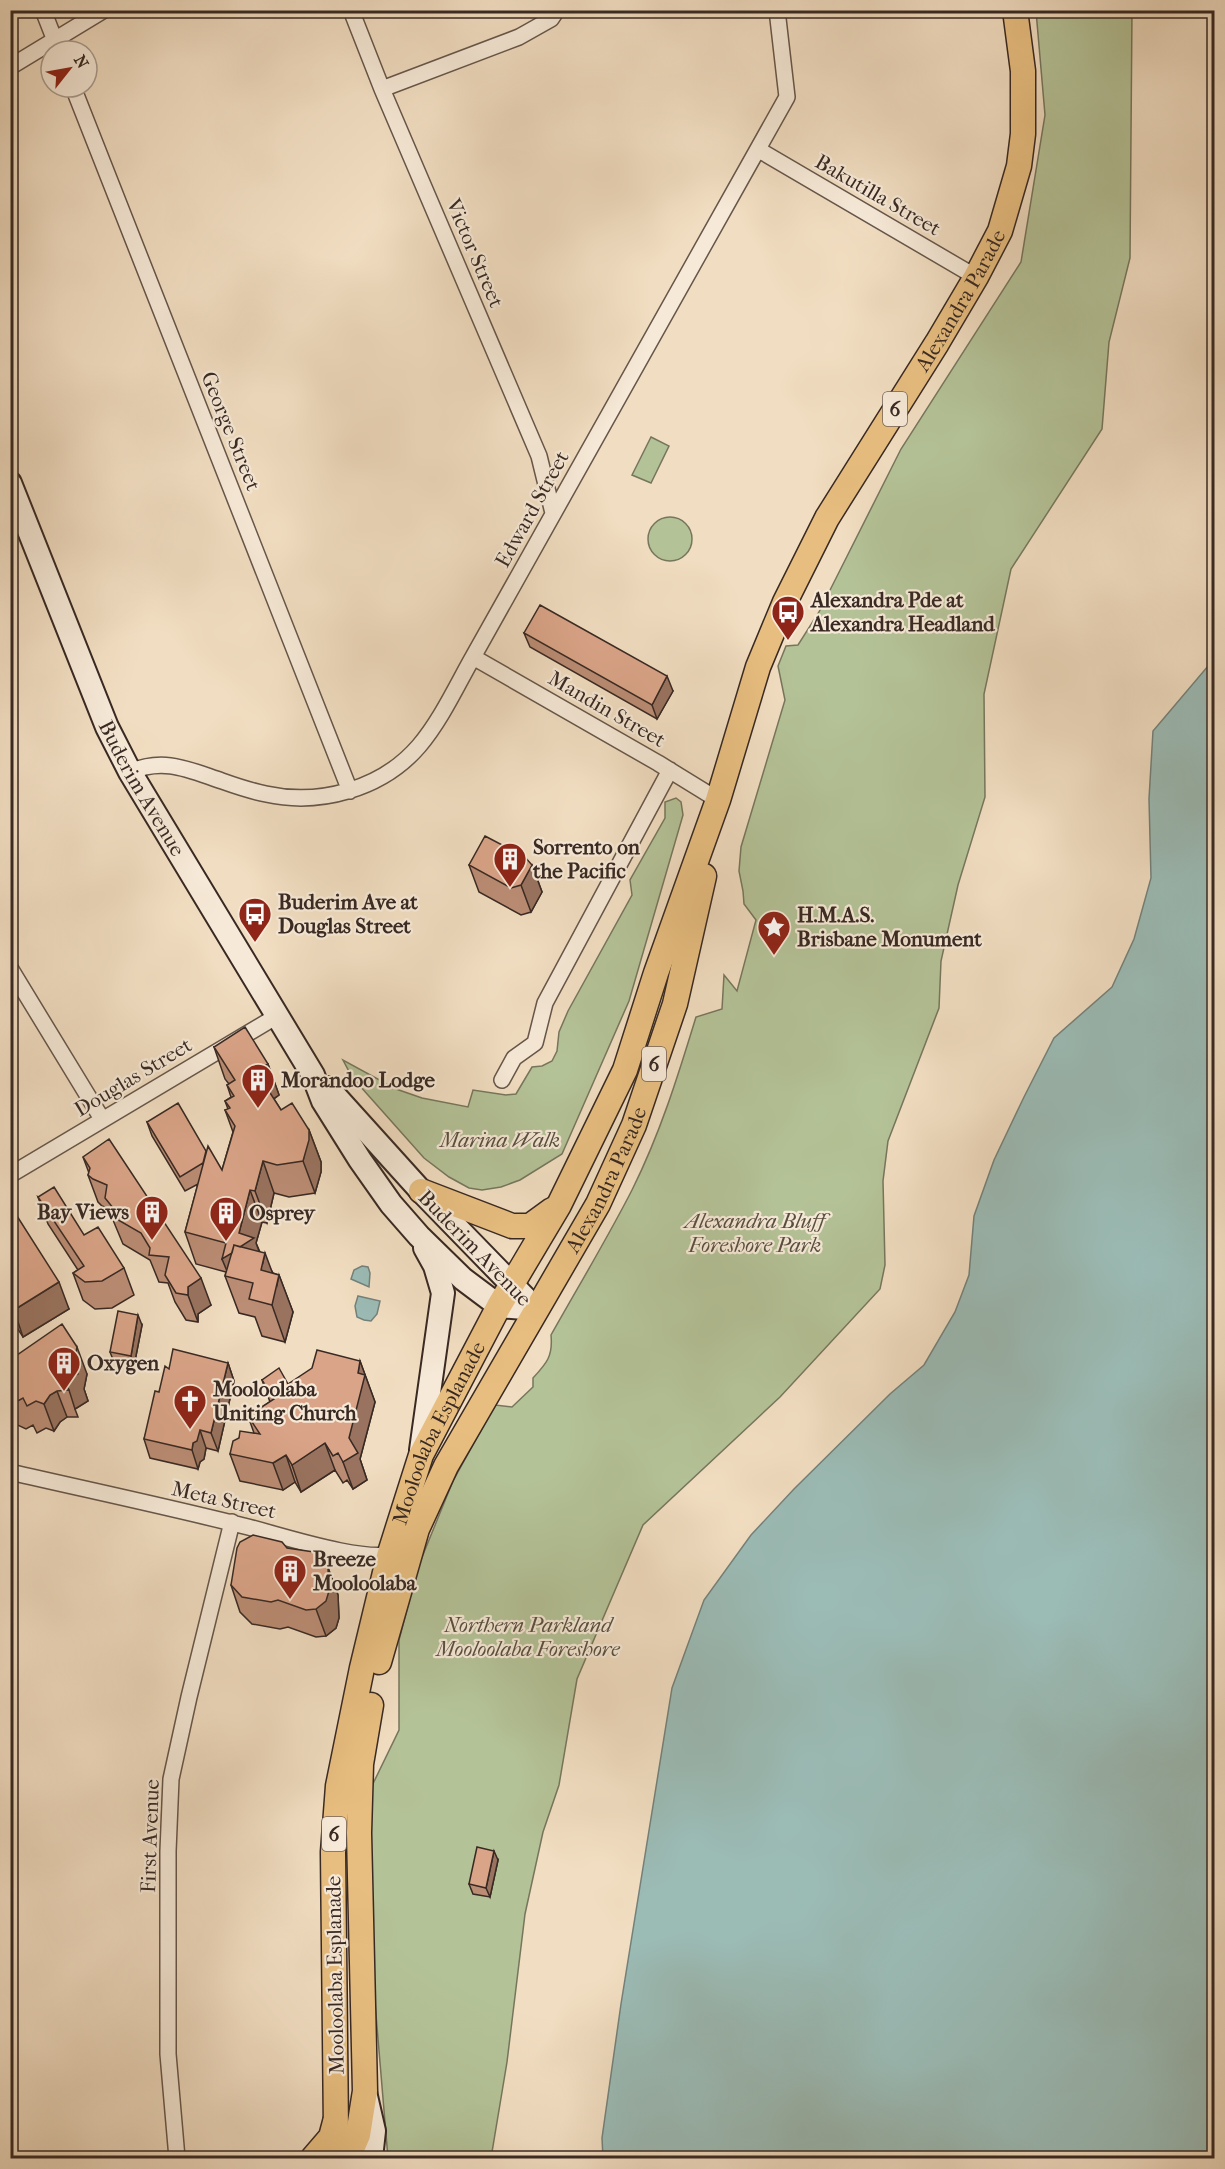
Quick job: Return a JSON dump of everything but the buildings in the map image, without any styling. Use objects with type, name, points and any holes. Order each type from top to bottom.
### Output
[{"type":"main road","name":"Alexandra Parade","points":[[512,1284],[559,1205],[625,1070],[718,800],[758,667],[784,602],[827,518],[976,278],[1000,231],[1011,198],[1022,145],[1025,101],[1015,10]]},
{"type":"main road","name":"Buderim Avenue","points":[[10,483],[107,727],[130,772],[313,1075],[323,1101],[360,1160],[391,1204],[419,1236],[463,1279],[499,1306],[536,1309]]},
{"type":"main road","name":"Alexandra Parade","points":[[536,1309],[598,1204],[634,1125],[675,1004],[704,878],[709,836],[718,800]]},
{"type":"main road","name":"Buderim Avenue","points":[[313,1075],[335,1095],[369,1136],[536,1309]]},
{"type":"main road","points":[[421,1191],[512,1226],[531,1226],[559,1205]]},
{"type":"main road","points":[[419,1236],[435,1266],[443,1293],[421,1455]]},
{"type":"main road","name":"Mooloolaba Esplanade","points":[[339,2158],[336,2117],[333,1852],[335,1808],[344,1752],[389,1556],[421,1455],[512,1284]]},
{"type":"main road","name":"Mooloolaba Esplanade","points":[[372,2158],[374,2131],[365,2091],[359,1833],[361,1764],[379,1663],[417,1530],[446,1466],[536,1309]]},
{"type":"main road","name":"6","points":[[348,2158],[358,2135],[365,2091]]},
{"type":"main road","name":"6","points":[[313,2158],[331,2137],[336,2117]]},
{"type":"street","points":[[43,10],[54,39]]},
{"type":"street","points":[[66,39],[104,10]]},
{"type":"street","name":"Victor Street","points":[[351,10],[382,89],[539,456],[553,513]]},
{"type":"street","points":[[382,89],[519,37],[551,19],[557,10]]},
{"type":"street","name":"Edward Street","points":[[130,772],[145,766],[181,767],[246,789],[284,797],[302,797],[350,791],[386,774],[404,761],[419,745],[441,714],[787,97],[777,10]]},
{"type":"street","points":[[10,67],[39,54]]},
{"type":"street","name":"George Street","points":[[78,99],[350,791]]},
{"type":"street","name":"Bakutilla Street","points":[[759,150],[976,278]]},
{"type":"street","name":"Mandin Street","points":[[473,657],[718,800]]},
{"type":"street","points":[[502,1080],[514,1058],[535,1043],[544,1003],[670,770]]},
{"type":"street","points":[[10,968],[102,1119]]},
{"type":"street","name":"Douglas Street","points":[[10,1175],[277,1016]]},
{"type":"street","name":"Meta Street","points":[[10,1472],[232,1522],[342,1551],[370,1556],[389,1556]]},
{"type":"street","name":"First Avenue","points":[[177,2158],[168,2054],[168,1851],[171,1779],[232,1522]]},
{"type":"street","points":[[389,1556],[400,1552],[417,1530]]},
{"type":"green space","name":"Alexandra Bluff Foreshore Park","points":[[1036,11],[1132,11],[1130,258],[1109,342],[1102,429],[1011,569],[984,694],[985,797],[958,885],[941,961],[939,1008],[888,1141],[883,1181],[885,1265],[880,1289],[780,1397],[643,1525],[577,1679],[559,1785],[543,1832],[525,1914],[507,2062],[491,2158],[388,2158],[373,1979],[368,1794],[399,1730],[399,1640],[418,1567],[453,1481],[495,1405],[512,1407],[533,1387],[533,1378],[548,1359],[551,1335],[603,1245],[642,1169],[660,1126],[696,1017],[722,1009],[724,975],[737,991],[756,920],[744,904],[739,871],[741,847],[785,700],[778,666],[786,646],[798,645],[819,612],[901,449],[1021,262],[1045,115]]},
{"type":"green space","points":[[651,437],[669,446],[651,483],[632,475]]},
{"type":"green space","points":[[670,517],[686,523],[692,539],[686,555],[670,561],[654,555],[648,539],[654,523]]},
{"type":"green space","name":"Marina Walk","points":[[676,798],[681,802],[683,815],[629,1001],[562,1154],[520,1180],[501,1187],[482,1190],[469,1188],[449,1177],[424,1158],[352,1077],[343,1060],[396,1089],[422,1098],[468,1107],[473,1090],[506,1095],[516,1094],[532,1067],[542,1066],[552,1061],[557,1051],[559,1032],[568,1011],[632,895],[630,880],[665,818],[665,802]]},
{"type":"water","points":[[1214,659],[1214,2158],[603,2158],[602,2138],[621,2004],[672,1688],[704,1600],[751,1535],[794,1489],[890,1394],[924,1365],[955,1312],[969,1275],[974,1216],[994,1160],[1024,1097],[1054,1038],[1112,987],[1134,939],[1151,878],[1149,799],[1153,731]]},
{"type":"water","points":[[362,1266],[368,1267],[370,1273],[369,1287],[351,1279],[354,1270]]},
{"type":"water","points":[[358,1296],[380,1301],[377,1314],[371,1321],[357,1317],[355,1306]]},
{"type":"place","name":"Alexandra Pde at Alexandra Headland","points":[[788,641]]},
{"type":"place","name":"Sorrento on the Pacific","points":[[510,888]]},
{"type":"place","name":"Buderim Ave at Douglas Street","points":[[255,943]]},
{"type":"place","name":"H.M.A.S. Brisbane Monument","points":[[774,956]]},
{"type":"place","name":"Morandoo Lodge","points":[[258,1109]]},
{"type":"place","name":"Bay Views","points":[[152,1241]]},
{"type":"place","name":"Osprey","points":[[226,1242]]},
{"type":"place","name":"Oxygen","points":[[64,1392]]},
{"type":"place","name":"Mooloolaba Uniting Church","points":[[190,1430]]},
{"type":"place","name":"Breeze Mooloolaba","points":[[290,1600]]},
{"type":"park label","name":"Northern Parkland Mooloolaba Foreshore","points":[[528,1637]]}]
